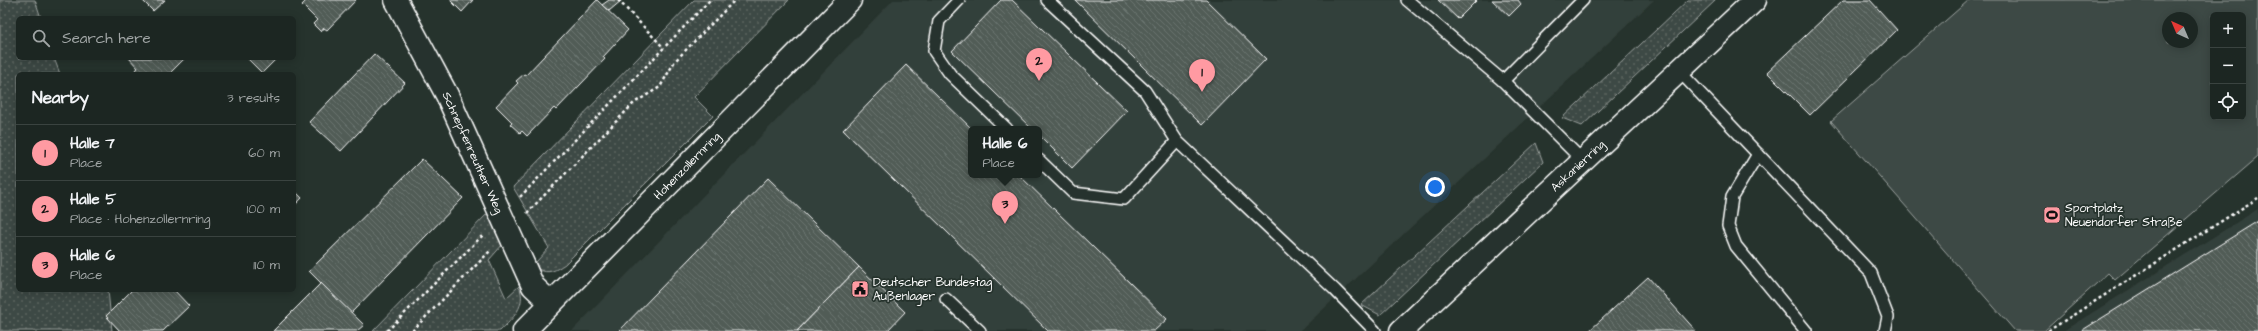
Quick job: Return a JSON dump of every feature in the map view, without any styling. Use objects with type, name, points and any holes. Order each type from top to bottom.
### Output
[{"type":"street","name":"Schnepfenreuther Weg","points":[[396,0],[447,95],[533,286],[551,303]]},
{"type":"street","name":"Hohenzollernring","points":[[524,331],[850,0]]},
{"type":"street","name":"Askanierring","points":[[1400,331],[1755,0]]},
{"type":"lane","points":[[959,0],[939,21],[934,51],[950,74],[1004,126]]},
{"type":"lane","points":[[1047,0],[1145,91],[1177,141],[1330,285],[1375,331]]},
{"type":"lane","points":[[1406,0],[1503,81],[1583,161]]},
{"type":"lane","points":[[1503,81],[1583,0]]},
{"type":"lane","points":[[1679,71],[1871,273],[1888,317],[1885,331]]},
{"type":"lane","points":[[1042,163],[1074,194],[1124,199],[1177,141]]},
{"type":"lane","points":[[1758,154],[1732,198],[1728,226],[1736,246],[1806,331]]},
{"type":"lane","points":[[946,299],[980,331]]},
{"type":"path","points":[[618,0],[664,48]]},
{"type":"path","points":[[412,331],[505,224],[664,48],[710,0]]},
{"type":"path","points":[[387,331],[505,224],[634,103],[660,87],[675,61],[735,0]]},
{"type":"path","points":[[2048,331],[2258,198]]},
{"type":"shaded area","points":[[0,0],[35,0],[40,16],[16,16],[16,60],[55,60],[59,72],[16,72],[16,292],[108,292],[112,331],[0,331]]},
{"type":"shaded area","points":[[694,0],[789,0],[694,97],[713,116],[565,264],[549,272],[538,269],[536,262],[549,248],[513,187]]},
{"type":"shaded area","points":[[893,0],[1654,0],[1300,331],[572,331]]},
{"type":"shaded area","points":[[1688,0],[1716,0],[1582,126],[1562,118]]},
{"type":"shaded area","name":"Sportplatz Neuendorfer Straße","points":[[1969,0],[2258,0],[2258,157],[2115,280],[2108,273],[2044,331],[2015,331],[1831,121]]},
{"type":"shaded area","points":[[1536,143],[1543,162],[1380,315],[1361,305]]},
{"type":"shaded area","points":[[2258,209],[2258,331],[2063,331]]},
{"type":"shaded area","points":[[489,212],[503,244],[489,260],[506,298],[519,286],[521,293],[520,306],[505,326],[500,331],[373,331]]},
{"type":"building","points":[[142,0],[165,0],[153,11]]},
{"type":"building","points":[[307,0],[356,0],[327,30],[324,28],[321,32],[313,24],[317,20],[302,5]]},
{"type":"building","points":[[450,0],[473,0],[462,12]]},
{"type":"building","points":[[597,0],[628,30],[603,57],[605,59],[556,110],[554,108],[527,136],[522,131],[520,133],[510,124],[512,122],[496,106],[518,83],[516,81],[524,74],[526,75]]},
{"type":"building","points":[[609,0],[622,0],[609,11],[602,5]]},
{"type":"building","points":[[1001,0],[1012,0],[1127,111],[1072,168],[1042,138],[1042,126],[1029,126],[952,51]]},
{"type":"building","points":[[1075,0],[1206,0],[1266,59],[1202,125]]},
{"type":"building","points":[[1438,0],[1477,0],[1458,19]]},
{"type":"building","points":[[1492,0],[1518,0],[1521,4],[1509,16]]},
{"type":"building","points":[[1843,0],[1870,0],[1897,30],[1810,115],[1767,72]]},
{"type":"building","points":[[374,54],[405,83],[341,151],[309,122]]},
{"type":"building","points":[[131,60],[183,60],[171,72],[133,72],[138,68]]},
{"type":"building","points":[[249,60],[275,60],[263,72],[261,72]]},
{"type":"building","points":[[906,65],[969,126],[968,178],[1022,178],[1167,319],[1154,331],[1048,331],[843,130]]},
{"type":"building","points":[[422,159],[463,198],[351,313],[309,271]]},
{"type":"building","points":[[768,178],[859,267],[797,331],[619,331]]},
{"type":"building","points":[[296,192],[302,198],[296,204]]},
{"type":"building","points":[[2258,221],[2258,331],[2081,331]]},
{"type":"building","name":"Deutscher Bundestag Außenlager","points":[[859,267],[905,312],[887,331],[797,331]]},
{"type":"building","points":[[1648,277],[1696,331],[1589,331]]},
{"type":"building","points":[[321,283],[364,325],[357,331],[273,331]]},
{"type":"building","points":[[130,292],[176,292],[189,306],[163,331],[120,331],[106,316]]},
{"type":"place","name":"Halle 5","points":[[1039,81]]},
{"type":"place","name":"Halle 7","points":[[1202,92]]},
{"type":"place","name":"Sportplatz Neuendorfer Straße","points":[[2052,215]]},
{"type":"place","name":"Halle 6","points":[[1005,224]]},
{"type":"place","name":"Deutscher Bundestag Außenlager","points":[[860,289]]}]
